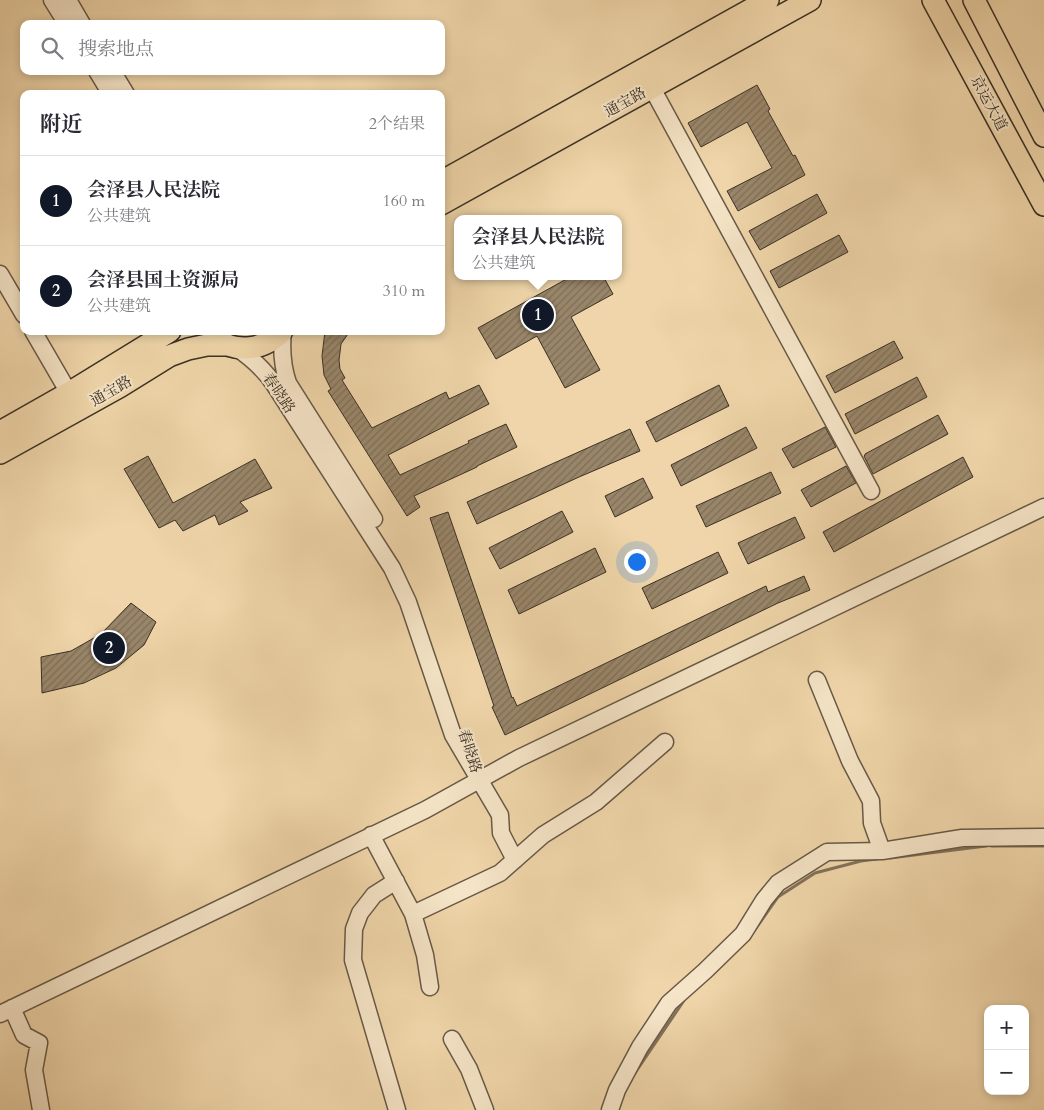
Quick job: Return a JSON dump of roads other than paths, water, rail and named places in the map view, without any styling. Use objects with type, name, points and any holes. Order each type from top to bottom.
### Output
[{"type":"main road","name":"通宝路","points":[[445,180],[768,0]]},
{"type":"main road","name":"通宝路","points":[[445,202],[810,0]]},
{"type":"main road","name":"京运大道","points":[[933,0],[1044,205]]},
{"type":"main road","points":[[974,0],[1044,136]]},
{"type":"main road","points":[[0,432],[69,393],[163,335]]},
{"type":"main road","points":[[212,335],[231,346]]},
{"type":"main road","name":"通宝路","points":[[0,453],[119,387],[169,356],[198,347],[231,346],[253,348],[262,346],[278,335]]},
{"type":"street","points":[[52,0],[64,20]]},
{"type":"street","points":[[68,0],[80,20]]},
{"type":"street","points":[[99,75],[109,90]]},
{"type":"street","points":[[114,75],[124,90]]},
{"type":"street","points":[[652,88],[871,491]]},
{"type":"street","points":[[0,274],[20,308]]},
{"type":"street","points":[[35,335],[69,393]]},
{"type":"street","name":"春晓路","points":[[283,335],[282,366],[288,383],[402,563],[419,598],[480,779]]},
{"type":"street","name":"春晓路","points":[[231,346],[250,357],[263,369],[274,384],[392,568],[408,602],[453,735],[480,779]]},
{"type":"street","points":[[41,1110],[34,1070],[39,1043],[24,1036],[6,1011],[424,810],[528,754],[1044,507]]},
{"type":"street","points":[[817,680],[850,761],[871,800],[872,824],[882,851]]},
{"type":"street","points":[[413,914],[500,873],[543,835],[596,802],[665,742]]},
{"type":"street","points":[[480,779],[500,815],[501,833],[515,860]]},
{"type":"street","points":[[371,835],[413,914],[425,955],[430,987]]},
{"type":"street","points":[[610,1110],[617,1090],[669,1003],[705,972],[743,934],[764,900],[778,883],[827,852],[882,851],[962,838],[1044,837]]},
{"type":"street","points":[[396,882],[374,894],[360,913],[354,929],[353,960],[397,1110]]},
{"type":"street","points":[[452,1039],[469,1069],[484,1110]]},
{"type":"waterway","points":[[890,858],[986,846]]},
{"type":"waterway","points":[[992,846],[1044,846]]},
{"type":"waterway","points":[[754,931],[778,897],[815,873],[861,861],[877,859]]},
{"type":"waterway","points":[[635,1073],[685,999]]},
{"type":"place","name":"会泽县人民法院","points":[[538,315]]},
{"type":"place","name":"会泽县国土资源局","points":[[109,648]]}]
